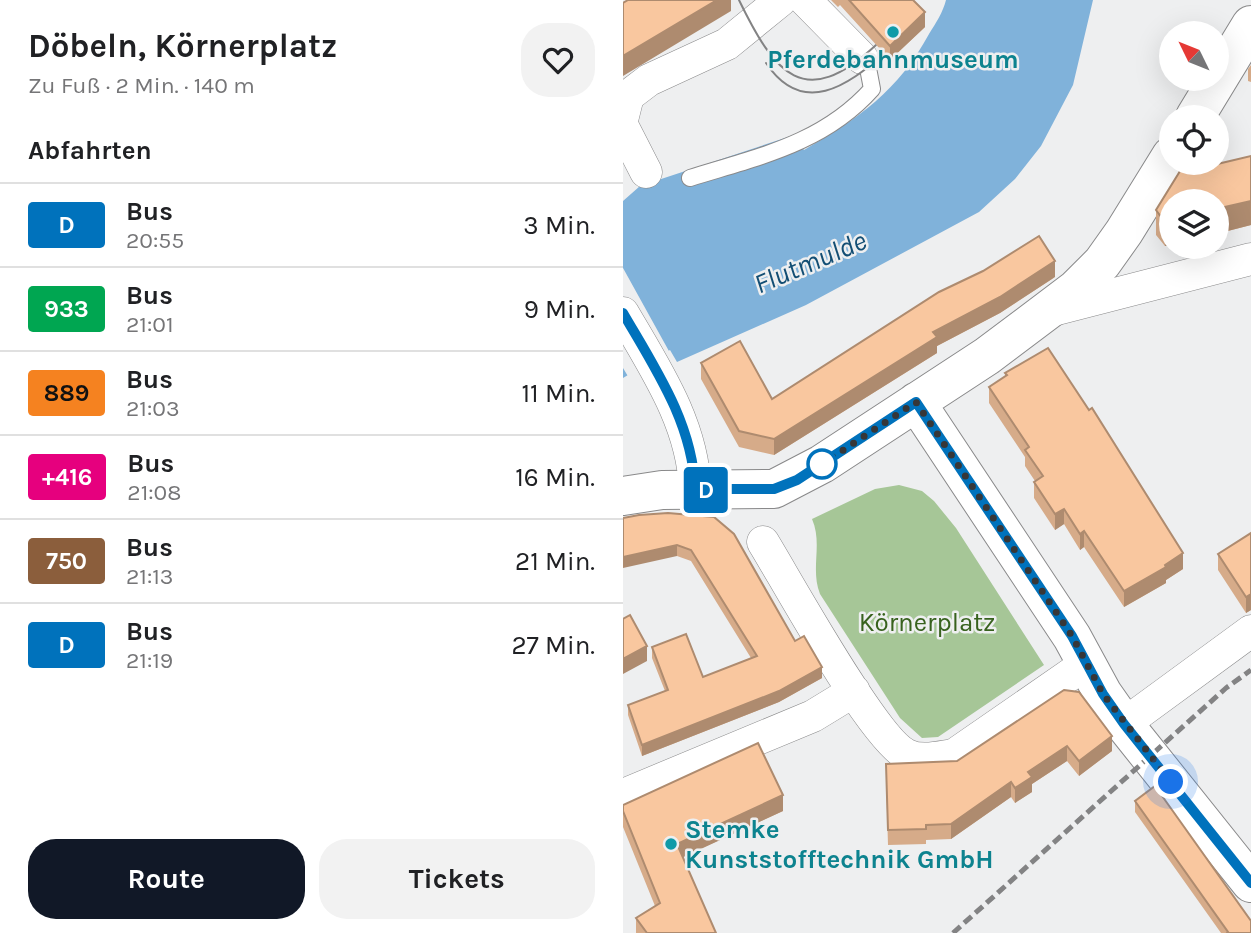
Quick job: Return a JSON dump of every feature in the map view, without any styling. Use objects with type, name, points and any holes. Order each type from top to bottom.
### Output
[{"type":"main road","points":[[1202,105],[1251,25]]},
{"type":"main road","points":[[623,496],[695,489],[774,489],[797,480],[1051,310],[1102,263],[1159,175]]},
{"type":"main road","points":[[916,402],[1124,724],[1251,883]]},
{"type":"street","points":[[623,116],[628,96],[649,80],[727,44],[781,0]]},
{"type":"street","points":[[805,0],[862,58]]},
{"type":"street","points":[[623,127],[646,172]]},
{"type":"street","points":[[1051,310],[1251,259]]},
{"type":"street","points":[[623,313],[680,419],[694,459],[695,489]]},
{"type":"street","points":[[763,542],[854,691],[890,742],[907,755],[928,759],[954,755],[1087,663]]},
{"type":"street","points":[[1124,724],[1251,631]]},
{"type":"street","points":[[623,795],[813,716],[854,691]]},
{"type":"lane","points":[[690,178],[800,144],[855,108],[871,89],[862,58]]},
{"type":"green space","name":"Körnerplatz","points":[[899,485],[922,491],[956,528],[1044,665],[938,737],[922,738],[900,718],[820,594],[817,585],[816,538],[812,519],[875,489]]},
{"type":"water","name":"Flutmulde","points":[[946,0],[1093,0],[1073,85],[1041,146],[1015,179],[979,212],[806,305],[677,362],[670,350],[623,378],[623,201],[640,186],[794,135],[804,150],[824,138],[860,114],[904,72],[939,17]]},
{"type":"pier","points":[[623,268],[675,362],[669,354],[629,378],[623,368]]},
{"type":"building","points":[[628,0],[717,0],[623,56],[623,3]]},
{"type":"building","points":[[849,0],[913,0],[925,12],[890,46]]},
{"type":"building","points":[[1251,156],[1251,201],[1229,206],[1229,189],[1169,189],[1178,175],[1229,175],[1229,161]]},
{"type":"building","points":[[1039,236],[1055,261],[1000,297],[933,332],[937,337],[774,439],[739,431],[701,363],[740,341],[772,399],[939,292],[983,271]]},
{"type":"building","points":[[1048,348],[1089,410],[1092,408],[1183,553],[1165,565],[1166,567],[1124,591],[1084,531],[1080,534],[1064,509],[1055,514],[1034,482],[1043,476],[1025,450],[1029,447],[989,387],[1007,375],[1005,373]]},
{"type":"building","points":[[668,513],[714,517],[734,534],[795,641],[804,636],[822,667],[779,691],[642,745],[628,705],[668,690],[652,647],[686,634],[703,677],[757,656],[691,550],[677,545],[623,557],[623,518]]},
{"type":"building","points":[[1251,533],[1251,594],[1246,597],[1218,554]]},
{"type":"building","points":[[630,615],[647,646],[623,659],[623,619]]},
{"type":"building","points":[[1064,690],[1079,692],[1112,736],[1079,761],[1067,746],[1028,772],[1032,777],[1015,788],[1011,782],[951,824],[926,825],[926,829],[888,830],[886,764],[957,761]]},
{"type":"building","name":"Stemke Kunststofftechnik GmbH","points":[[758,743],[783,795],[677,844],[716,933],[647,933],[636,918],[660,903],[623,811],[623,805]]},
{"type":"building","points":[[1155,786],[1251,921],[1251,933],[1227,933],[1135,801]]},
{"type":"tram line","points":[[739,0],[765,48],[779,64],[794,75],[811,80],[829,77],[851,65],[876,45]]},
{"type":"tram line","points":[[766,63],[780,80],[795,89],[825,91],[856,76],[884,54]]},
{"type":"railway","points":[[953,933],[1226,688],[1251,670]]},
{"type":"bus line","name":"D","points":[[623,313],[680,419],[694,459],[695,489],[752,492],[774,489],[797,480],[916,402],[1072,636],[1103,694],[1251,883]]},
{"type":"place","name":"Pferdebahnmuseum","points":[[893,32]]},
{"type":"place","name":"Stemke Kunststofftechnik GmbH","points":[[671,844]]},
{"type":"route","points":[[822,464],[916,402],[1072,636],[1103,694],[1171,782]]}]
